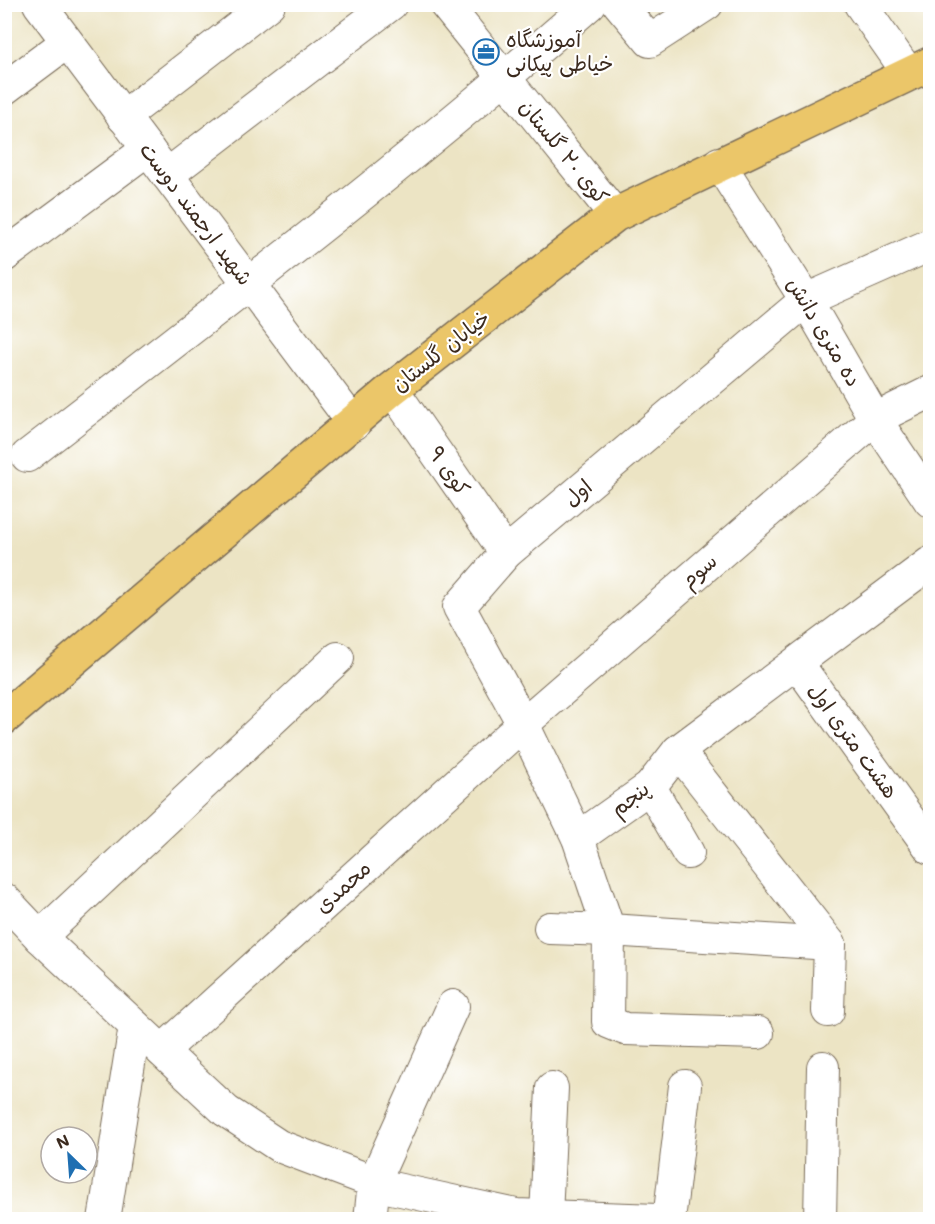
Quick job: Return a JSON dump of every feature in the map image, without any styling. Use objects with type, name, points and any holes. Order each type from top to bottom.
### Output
[{"type":"main road","name":"خیابان گلستان","points":[[4,718],[392,389],[615,215],[718,163],[920,69]]},
{"type":"street","name":"شهید ارجمند دوست","points":[[39,4],[354,423]]},
{"type":"street","points":[[123,117],[269,4]]},
{"type":"street","points":[[167,175],[391,4]]},
{"type":"street","name":"کوی ۲۰ گلستان","points":[[445,4],[615,215]]},
{"type":"street","points":[[27,456],[249,285],[505,79],[590,4]]},
{"type":"street","points":[[619,4],[650,41],[706,4]]},
{"type":"street","points":[[860,4],[920,69]]},
{"type":"street","points":[[4,89],[67,42]]},
{"type":"street","points":[[4,256],[148,149]]},
{"type":"street","name":"ده متری دانش","points":[[718,163],[806,300],[875,419],[930,501]]},
{"type":"street","name":"اول","points":[[523,724],[459,607],[506,553],[806,300],[930,244]]},
{"type":"street","name":"کوی ۹","points":[[392,389],[506,553]]},
{"type":"street","name":"سوم","points":[[523,724],[875,419],[930,392]]},
{"type":"street","name":"پنجم","points":[[578,838],[650,787],[678,751],[930,563]]},
{"type":"street","points":[[40,937],[338,658]]},
{"type":"street","name":"هشت متری اول","points":[[797,663],[930,848]]},
{"type":"street","points":[[523,724],[578,838],[609,930],[608,1022],[613,1027],[626,1029],[758,1033]]},
{"type":"street","name":"محمدی","points":[[162,1051],[523,724]]},
{"type":"street","points":[[678,751],[830,944],[828,1011]]},
{"type":"street","points":[[650,787],[688,853]]},
{"type":"street","points":[[4,899],[40,937],[226,1111],[279,1146],[374,1182],[476,1213],[658,1220]]},
{"type":"street","points":[[550,928],[830,944]]},
{"type":"street","points":[[370,1220],[374,1182],[453,1006]]},
{"type":"street","points":[[104,1220],[135,1026]]},
{"type":"street","points":[[820,1220],[823,1067]]},
{"type":"street","points":[[669,1220],[685,1086]]},
{"type":"street","points":[[552,1088],[561,1217]]},
{"type":"place","name":"آموزشگاه خیاطی پیکانی","points":[[486,52]]}]
